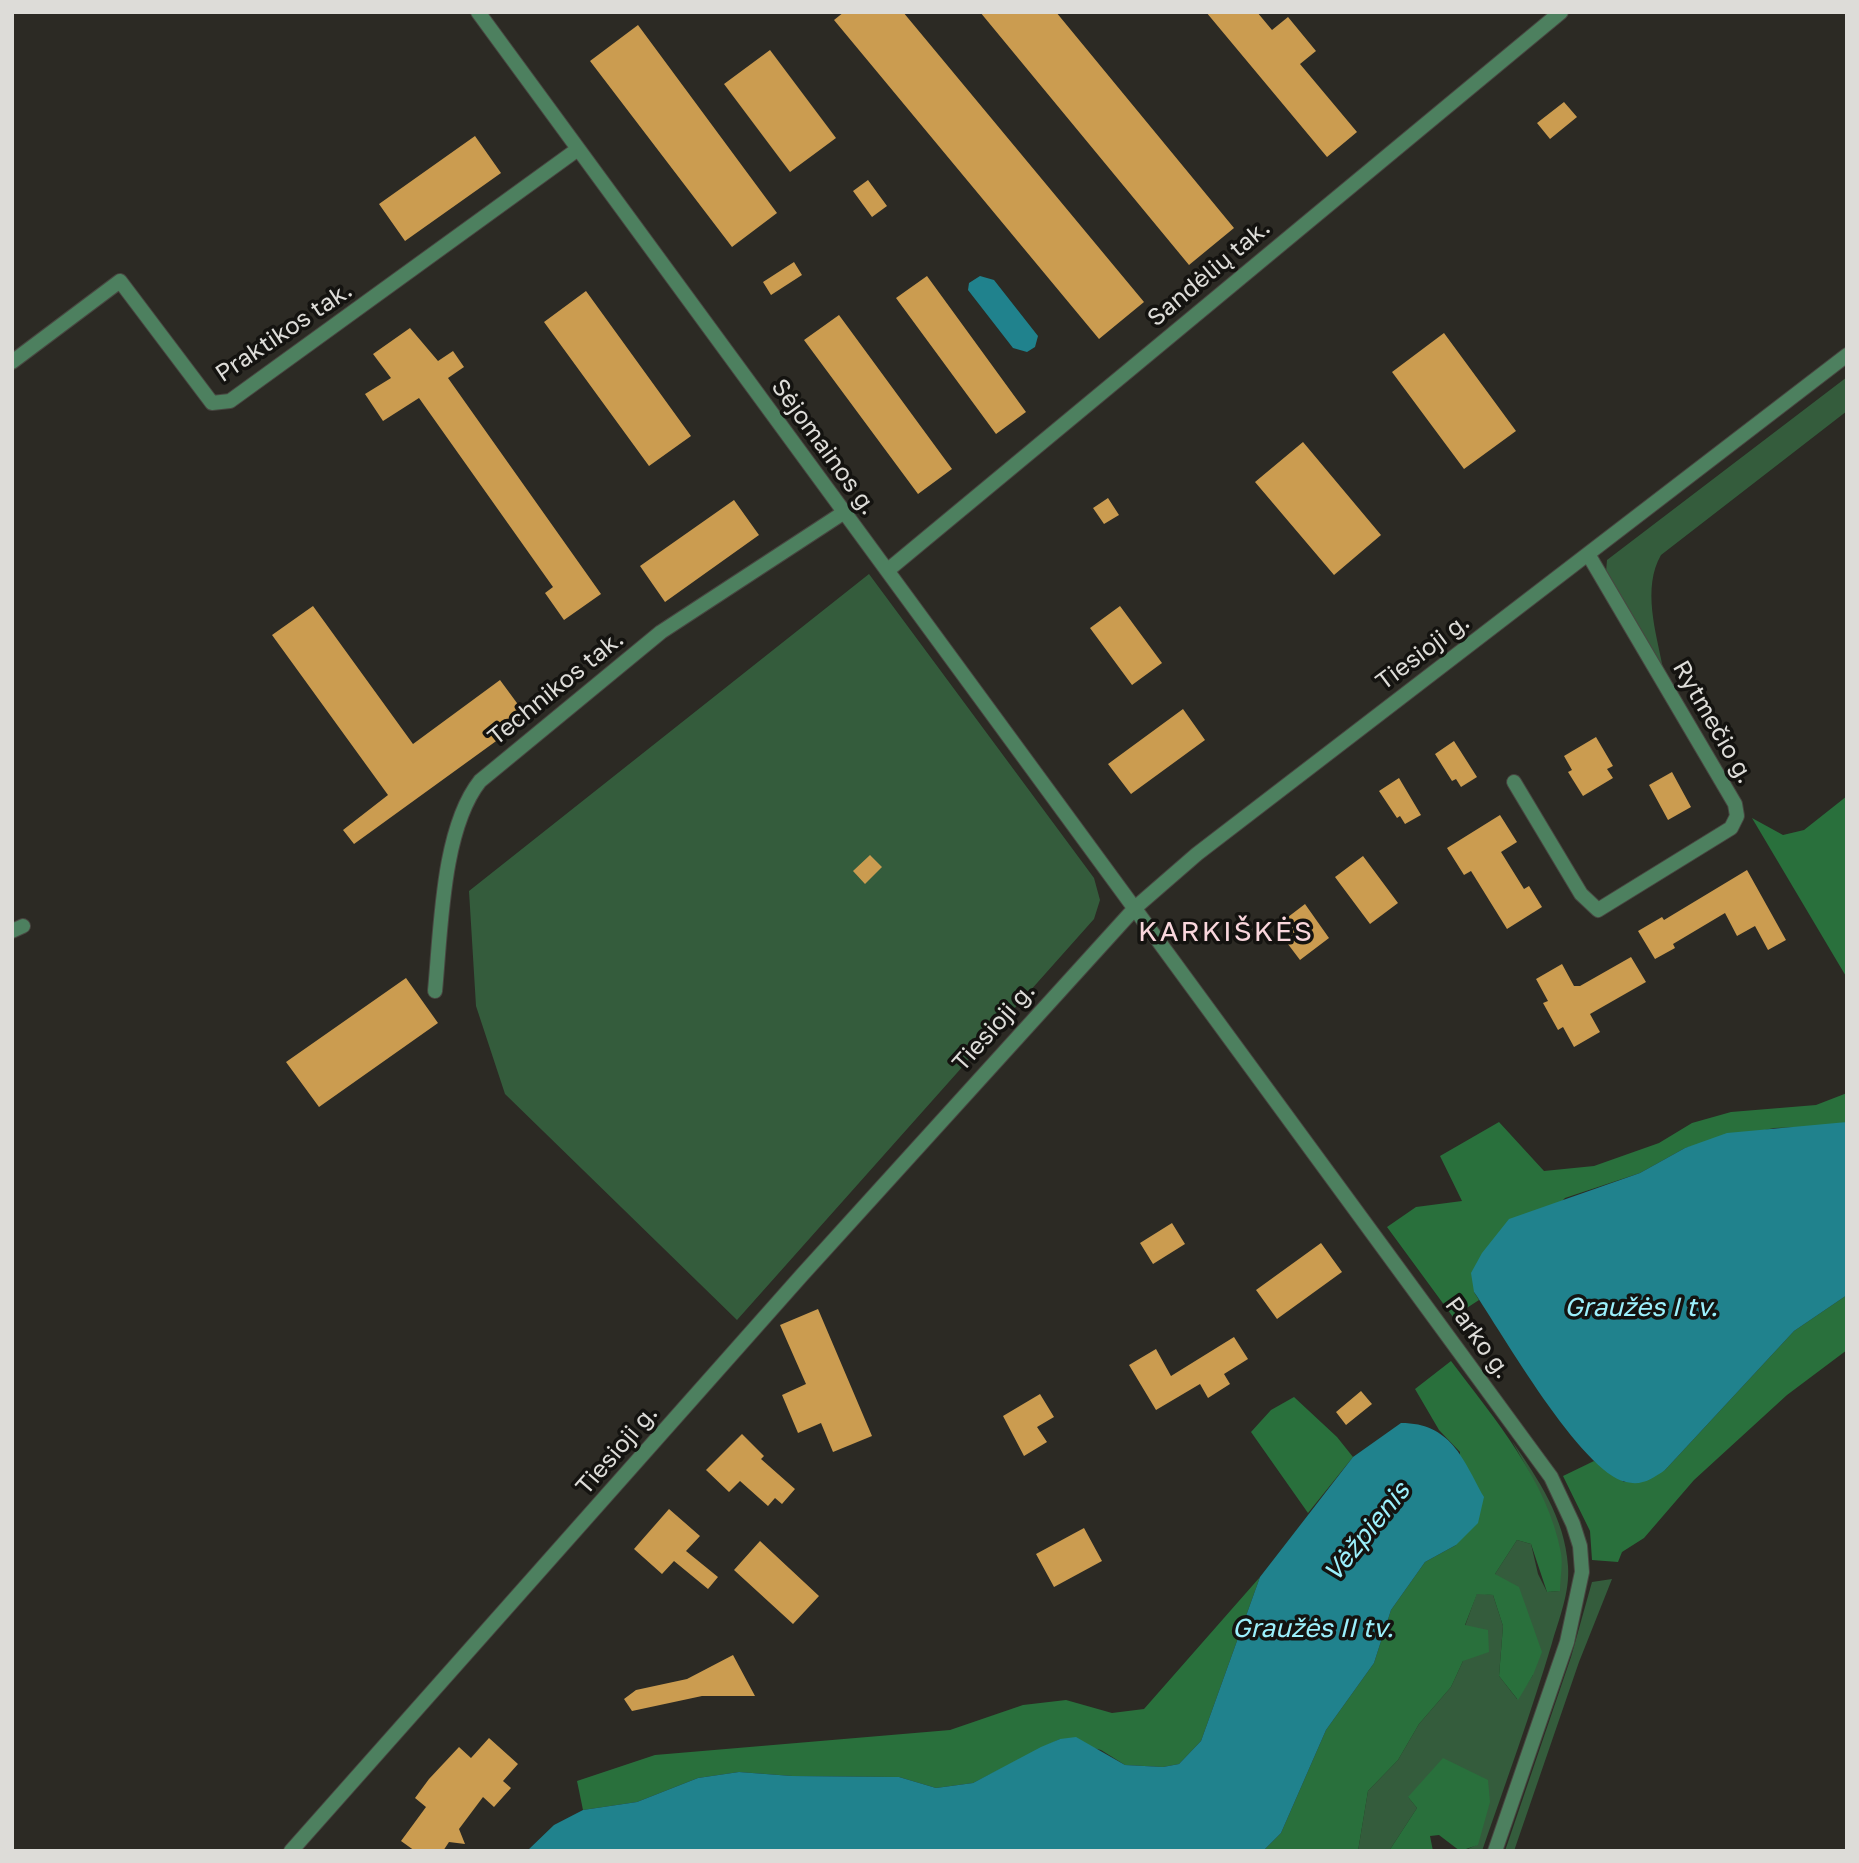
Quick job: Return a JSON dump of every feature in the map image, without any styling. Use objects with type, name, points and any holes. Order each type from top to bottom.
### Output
[{"type":"street","name":"Sėjomainos g.","points":[[478,12],[843,513],[1136,907]]},
{"type":"street","name":"Sandėlių tak.","points":[[888,570],[1561,12]]},
{"type":"street","name":"Praktikos tak.","points":[[12,362],[120,281],[212,403],[230,401],[578,149]]},
{"type":"street","name":"Tiesioji g.","points":[[291,1851],[802,1275],[1136,907],[1197,854],[1847,355]]},
{"type":"street","name":"Technikos tak.","points":[[435,990],[442,917],[456,825],[467,797],[480,781],[661,632],[843,513]]},
{"type":"street","name":"Rytmečio g.","points":[[1514,782],[1581,894],[1598,910],[1731,828],[1737,816],[1735,804],[1588,554]]},
{"type":"street","name":"Parko g.","points":[[1136,907],[1551,1477],[1573,1524],[1580,1546],[1582,1572],[1567,1642],[1495,1851]]},
{"type":"green space","points":[[1847,377],[1847,411],[1661,555],[1655,568],[1651,596],[1663,668],[1606,572],[1607,560]]},
{"type":"green space","points":[[869,574],[1094,878],[1100,900],[1094,919],[737,1320],[505,1094],[476,1006],[469,891]]},
{"type":"green space","points":[[1847,796],[1847,978],[1752,818],[1783,835],[1804,830]]},
{"type":"green space","points":[[1847,1093],[1847,1122],[1833,1126],[1774,1128],[1685,1148],[1640,1173],[1565,1198],[1474,1292],[1479,1300],[1453,1317],[1387,1227],[1416,1207],[1462,1201],[1440,1156],[1499,1122],[1544,1171],[1594,1166],[1659,1143],[1692,1123],[1731,1112],[1816,1105]]},
{"type":"green space","points":[[1847,1295],[1847,1350],[1787,1395],[1694,1480],[1644,1538],[1622,1552],[1618,1562],[1592,1560],[1590,1531],[1563,1476],[1594,1461],[1624,1482],[1665,1470],[1794,1331]]},
{"type":"green space","points":[[1451,1361],[1517,1451],[1532,1476],[1554,1526],[1562,1558],[1560,1591],[1547,1592],[1531,1544],[1517,1540],[1495,1574],[1519,1587],[1542,1652],[1533,1675],[1518,1700],[1499,1676],[1503,1626],[1493,1595],[1477,1594],[1465,1625],[1488,1630],[1489,1652],[1463,1661],[1451,1687],[1419,1724],[1398,1760],[1368,1791],[1358,1851],[1263,1851],[1281,1833],[1326,1730],[1374,1663],[1391,1610],[1425,1562],[1456,1545],[1460,1452],[1439,1430],[1415,1389]]},
{"type":"green space","points":[[1294,1397],[1337,1437],[1353,1457],[1308,1513],[1251,1432],[1271,1410]]},
{"type":"green space","points":[[1512,1441],[1556,1515],[1566,1548],[1568,1576],[1563,1605],[1544,1669],[1482,1851],[1464,1851],[1478,1844],[1408,1797],[1417,1808],[1389,1851],[1358,1851],[1368,1791],[1398,1760],[1419,1724],[1451,1687],[1463,1661],[1465,1626],[1477,1593],[1493,1595],[1503,1626],[1499,1676],[1517,1699],[1533,1675],[1495,1574],[1517,1540],[1531,1544],[1538,1574],[1547,1592],[1559,1591],[1560,1571],[1548,1513]]},
{"type":"green space","points":[[1260,1577],[1201,1741],[1179,1764],[1163,1767],[1125,1765],[1101,1750],[1060,1739],[973,1783],[936,1788],[899,1777],[792,1776],[739,1772],[698,1778],[637,1802],[583,1810],[577,1781],[655,1755],[950,1730],[1023,1705],[1066,1700],[1112,1713],[1144,1709]]},
{"type":"green space","points":[[1612,1579],[1579,1662],[1514,1851],[1505,1851],[1571,1657],[1592,1582]]},
{"type":"green space","points":[[1443,1758],[1488,1780],[1490,1802],[1478,1845],[1460,1851],[1439,1835],[1430,1836],[1433,1851],[1389,1851],[1417,1808],[1408,1797]]},
{"type":"water","points":[[980,276],[994,280],[1038,336],[1035,347],[1027,352],[1013,348],[968,290],[969,283]]},
{"type":"water","name":"Graužės I tv.","points":[[1847,1122],[1847,1295],[1794,1331],[1665,1470],[1651,1479],[1637,1483],[1626,1482],[1608,1473],[1587,1454],[1544,1399],[1474,1292],[1471,1273],[1482,1253],[1509,1219],[1640,1173],[1685,1148],[1727,1133]]},
{"type":"water","name":"Graužės II tv.","points":[[1401,1423],[1432,1429],[1444,1436],[1462,1457],[1484,1497],[1478,1523],[1456,1545],[1425,1562],[1391,1610],[1374,1663],[1326,1730],[1281,1833],[1263,1851],[527,1851],[554,1825],[583,1810],[637,1802],[698,1778],[739,1772],[792,1776],[899,1777],[936,1788],[973,1783],[1041,1747],[1060,1739],[1076,1737],[1125,1765],[1163,1767],[1179,1764],[1201,1741],[1260,1577],[1353,1457]]},
{"type":"building","points":[[844,12],[903,12],[1144,302],[1099,339],[834,20]]},
{"type":"building","points":[[980,12],[1056,12],[1234,228],[1189,265]]},
{"type":"building","points":[[1206,12],[1257,12],[1272,30],[1288,17],[1316,51],[1300,64],[1357,132],[1327,157]]},
{"type":"building","points":[[638,25],[777,213],[732,247],[590,61]]},
{"type":"building","points":[[770,50],[836,138],[790,172],[724,84]]},
{"type":"building","points":[[1564,102],[1577,117],[1550,139],[1537,123]]},
{"type":"building","points":[[475,136],[501,173],[405,241],[379,204]]},
{"type":"building","points":[[868,180],[887,206],[872,217],[853,191]]},
{"type":"building","points":[[794,262],[802,275],[771,295],[763,282]]},
{"type":"building","points":[[927,276],[1026,412],[996,434],[896,298]]},
{"type":"building","points":[[586,291],[691,436],[649,466],[544,322]]},
{"type":"building","points":[[839,315],[952,469],[918,494],[804,340]]},
{"type":"building","points":[[410,328],[438,361],[453,351],[464,367],[448,378],[601,594],[564,620],[545,593],[553,587],[419,398],[383,421],[365,394],[391,378],[373,354]]},
{"type":"building","points":[[1444,333],[1516,431],[1464,469],[1392,372]]},
{"type":"building","points":[[1303,442],[1381,535],[1334,575],[1255,482]]},
{"type":"building","points":[[1108,498],[1119,515],[1104,524],[1093,508]]},
{"type":"building","points":[[734,500],[759,535],[665,602],[640,566]]},
{"type":"building","points":[[313,606],[413,744],[500,680],[528,718],[354,844],[343,830],[388,795],[272,635]]},
{"type":"building","points":[[1120,606],[1162,663],[1132,685],[1090,628]]},
{"type":"building","points":[[1183,709],[1205,740],[1131,794],[1108,764]]},
{"type":"building","points":[[1596,737],[1613,766],[1607,769],[1613,778],[1583,796],[1568,772],[1572,770],[1564,756]]},
{"type":"building","points":[[1454,741],[1477,777],[1461,787],[1456,779],[1452,781],[1435,754]]},
{"type":"building","points":[[1672,772],[1691,807],[1668,820],[1649,785]]},
{"type":"building","points":[[1399,778],[1421,815],[1405,824],[1400,816],[1397,818],[1379,791]]},
{"type":"building","points":[[1500,815],[1517,842],[1501,852],[1524,889],[1529,886],[1542,907],[1507,929],[1471,871],[1464,875],[1447,848]]},
{"type":"building","points":[[870,855],[882,867],[865,884],[853,871]]},
{"type":"building","points":[[1363,856],[1398,903],[1370,924],[1335,877]]},
{"type":"building","points":[[1747,870],[1786,940],[1768,950],[1755,926],[1737,936],[1725,913],[1673,944],[1675,948],[1655,959],[1638,931],[1662,917],[1664,920]]},
{"type":"building","points":[[1305,904],[1329,938],[1300,960],[1275,927]]},
{"type":"building","points":[[1631,957],[1646,982],[1590,1014],[1600,1032],[1574,1047],[1563,1027],[1558,1030],[1543,1003],[1548,1001],[1536,979],[1562,964],[1574,986],[1580,986]]},
{"type":"building","points":[[406,978],[438,1023],[319,1107],[286,1062]]},
{"type":"building","points":[[1172,1223],[1185,1244],[1153,1264],[1140,1243]]},
{"type":"building","points":[[1321,1243],[1342,1272],[1277,1319],[1256,1290]]},
{"type":"building","points":[[818,1309],[872,1436],[833,1452],[821,1423],[798,1433],[782,1395],[806,1384],[780,1325]]},
{"type":"building","points":[[1234,1337],[1248,1359],[1224,1374],[1230,1384],[1208,1398],[1200,1384],[1156,1410],[1129,1365],[1156,1349],[1171,1376]]},
{"type":"building","points":[[1361,1391],[1372,1404],[1346,1425],[1336,1412]]},
{"type":"building","points":[[1040,1394],[1054,1417],[1037,1427],[1047,1442],[1024,1456],[1003,1416]]},
{"type":"building","points":[[742,1434],[764,1456],[761,1459],[795,1489],[782,1504],[775,1498],[768,1506],[740,1481],[729,1492],[706,1470]]},
{"type":"building","points":[[669,1509],[700,1536],[686,1551],[718,1577],[708,1589],[674,1561],[662,1574],[634,1549]]},
{"type":"building","points":[[1084,1528],[1102,1561],[1054,1587],[1036,1554]]},
{"type":"building","points":[[760,1541],[819,1596],[793,1624],[734,1570]]},
{"type":"building","points":[[733,1655],[755,1696],[702,1696],[632,1711],[624,1699],[636,1690],[687,1679]]},
{"type":"building","points":[[489,1738],[518,1764],[503,1781],[511,1788],[494,1807],[483,1797],[459,1829],[465,1844],[449,1842],[443,1851],[415,1851],[401,1841],[426,1807],[415,1798],[429,1779],[459,1747],[471,1758]]},
{"type":"district","name":"KARKIŠKĖS","points":[[1226,932]]},
{"type":"water label","name":"Vėžpienis","points":[[1367,1532]]}]
